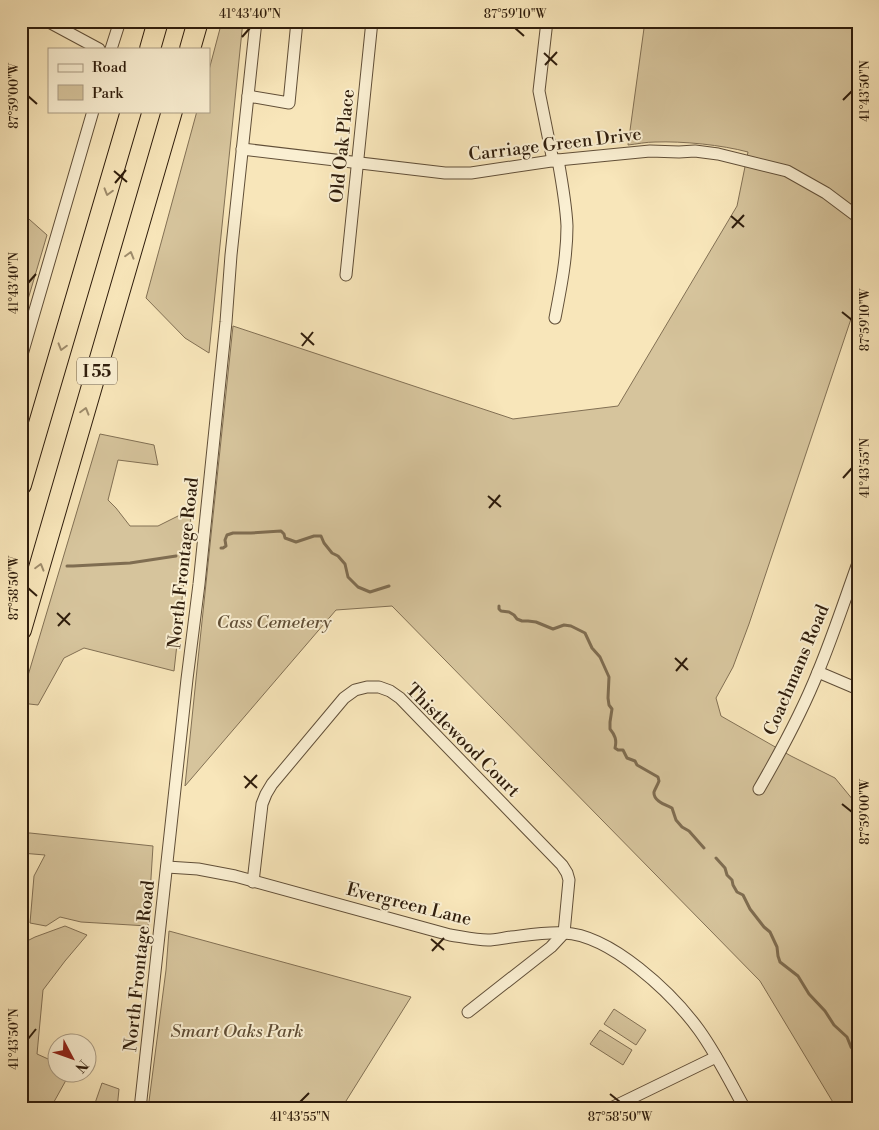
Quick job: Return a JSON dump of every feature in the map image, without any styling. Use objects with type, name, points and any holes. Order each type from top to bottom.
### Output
[{"type":"highway","points":[[150,48],[158,21]]},
{"type":"highway","points":[[190,48],[198,21]]},
{"type":"highway","name":"I 55","points":[[21,484],[131,112]]},
{"type":"highway","name":"I 55","points":[[21,630],[172,112]]},
{"type":"street","points":[[47,21],[97,48]]},
{"type":"street","points":[[111,48],[120,21]]},
{"type":"street","name":"North Frontage Road","points":[[140,1109],[187,679],[200,584],[231,255],[256,21]]},
{"type":"street","points":[[248,96],[289,103],[297,21]]},
{"type":"street","name":"Old Oak Place","points":[[346,275],[372,21]]},
{"type":"street","points":[[547,21],[539,91],[564,197],[567,225],[563,280],[555,318]]},
{"type":"street","points":[[21,358],[93,112]]},
{"type":"street","name":"Carriage Green Drive","points":[[242,149],[445,173],[472,173],[650,150],[695,151],[718,154],[787,171],[826,193],[858,217]]},
{"type":"street","name":"Coachmans Road","points":[[759,788],[799,715],[818,672],[858,563]]},
{"type":"street","points":[[818,672],[858,689]]},
{"type":"street","name":"Thistlewood Court","points":[[253,882],[262,804],[272,784],[344,698],[354,690],[379,687],[390,691],[400,698],[562,865],[569,880],[564,933]]},
{"type":"street","name":"Evergreen Lane","points":[[167,868],[198,869],[218,873],[466,938],[489,940],[539,933],[564,933],[590,939],[605,945],[631,961],[690,1018],[716,1058],[745,1109]]},
{"type":"street","points":[[468,1012],[551,948],[564,933]]},
{"type":"street","points":[[609,1109],[716,1058]]},
{"type":"green space","points":[[222,21],[243,21],[209,353],[185,338],[146,298],[197,112],[210,112],[210,66]]},
{"type":"green space","name":"Cass Cemetery","points":[[645,21],[858,21],[858,298],[749,624],[733,667],[716,698],[721,716],[791,756],[835,778],[858,806],[858,1109],[837,1109],[760,981],[392,606],[336,610],[185,786],[233,326],[513,419],[618,406],[737,206],[748,152],[715,145],[678,142],[652,142],[628,145]]},
{"type":"green space","points":[[21,212],[47,235],[21,323]]},
{"type":"green space","points":[[100,434],[154,445],[158,465],[118,460],[108,500],[130,526],[158,526],[192,509],[174,671],[84,648],[64,658],[38,705],[21,703],[21,699]]},
{"type":"green space","points":[[21,833],[153,846],[148,926],[81,922],[60,917],[46,926],[30,923],[34,876],[45,855],[21,853]]},
{"type":"green space","points":[[65,926],[87,935],[43,990],[37,1054],[48,1059],[48,1082],[65,1082],[50,1109],[21,1109],[21,944]]},
{"type":"green space","name":"Smart Oaks Park","points":[[169,931],[411,997],[341,1109],[148,1109],[166,970]]},
{"type":"green space","points":[[614,1009],[646,1030],[636,1045],[604,1024]]},
{"type":"green space","points":[[600,1030],[632,1050],[623,1065],[590,1044]]},
{"type":"green space","points":[[102,1083],[119,1089],[117,1109],[93,1109]]},
{"type":"waterway","points":[[221,548],[226,546],[225,540],[227,535],[233,533],[281,531],[285,538],[296,542],[314,536],[321,536],[332,553],[338,556],[345,564],[348,577],[358,587],[370,592],[389,586]]},
{"type":"waterway","points":[[67,566],[130,563],[176,556]]},
{"type":"waterway","points":[[499,606],[501,611],[509,612],[522,621],[536,622],[553,629],[564,625],[571,626],[585,633],[592,648],[600,657],[609,677],[608,698],[612,709],[610,729],[615,738],[615,748],[623,750],[627,758],[635,761],[637,765],[658,777],[659,781],[654,795],[660,802],[672,808],[676,820],[704,848]]},
{"type":"waterway","points":[[716,858],[725,868],[737,892],[743,895],[750,909],[770,932],[777,947],[780,962],[798,976],[809,994],[825,1011],[834,1025],[847,1037],[851,1047],[858,1055]]}]
